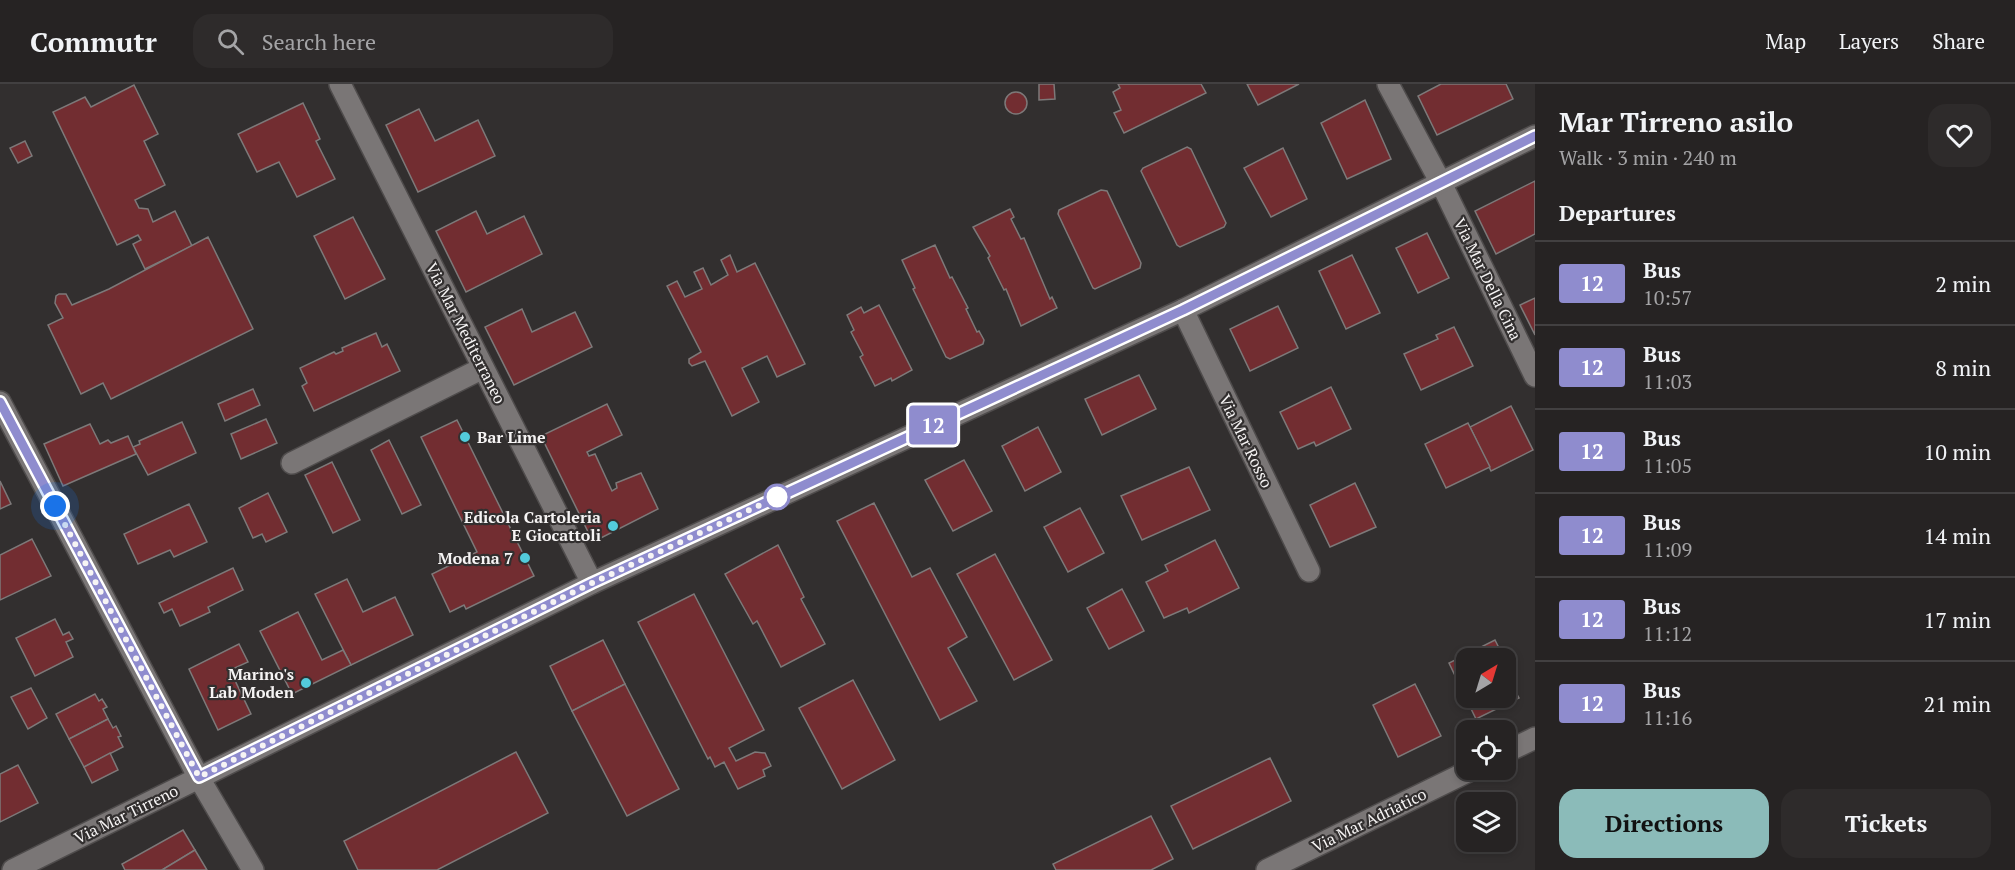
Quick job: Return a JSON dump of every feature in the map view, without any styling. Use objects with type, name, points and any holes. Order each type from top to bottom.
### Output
[{"type":"street","name":"Via Mar Mediterraneo","points":[[340,84],[592,583]]},
{"type":"street","points":[[1388,84],[1440,183]]},
{"type":"street","name":"Via Mar Tirreno","points":[[13,870],[592,583],[1183,310],[1535,136]]},
{"type":"street","name":"Via Mar Della Cina","points":[[1440,183],[1535,376]]},
{"type":"street","name":"Via Mar Rosso","points":[[1183,310],[1309,572]]},
{"type":"street","points":[[292,463],[483,368]]},
{"type":"street","points":[[0,402],[199,777],[253,870]]},
{"type":"street","points":[[1516,747],[1535,738]]},
{"type":"street","name":"Via Mar Adriatico","points":[[1267,870],[1456,777]]},
{"type":"building","points":[[1039,84],[1054,84],[1055,99],[1039,100]]},
{"type":"building","points":[[1118,84],[1201,84],[1206,93],[1124,133],[1114,113],[1121,110],[1113,92],[1120,88]]},
{"type":"building","points":[[1247,84],[1299,84],[1258,105]]},
{"type":"building","points":[[1441,84],[1506,84],[1513,99],[1437,135],[1418,96]]},
{"type":"building","points":[[134,85],[158,134],[144,141],[165,185],[135,200],[139,208],[148,209],[153,222],[175,211],[192,246],[145,269],[133,244],[141,240],[138,235],[117,245],[53,112],[85,97],[91,107]]},
{"type":"building","points":[[1016,92],[1026,99],[1027,103],[1020,113],[1016,114],[1006,107],[1005,103],[1012,93]]},
{"type":"building","points":[[1365,100],[1391,159],[1347,179],[1321,123]]},
{"type":"building","points":[[303,103],[320,139],[316,141],[335,179],[297,197],[279,162],[257,172],[238,134]]},
{"type":"building","points":[[419,109],[435,141],[478,120],[495,156],[418,192],[386,125]]},
{"type":"building","points":[[25,141],[32,156],[18,163],[10,148]]},
{"type":"building","points":[[1187,147],[1191,149],[1226,223],[1224,227],[1180,247],[1141,171]]},
{"type":"building","points":[[1283,148],[1307,199],[1271,217],[1244,168]]},
{"type":"building","points":[[1535,181],[1535,234],[1496,254],[1475,211]]},
{"type":"building","points":[[1101,190],[1107,191],[1141,263],[1140,268],[1095,289],[1058,214],[1059,210]]},
{"type":"building","points":[[1010,209],[1014,217],[1011,219],[1021,239],[1024,238],[1050,299],[1052,297],[1057,308],[1021,326],[1006,289],[1004,290],[988,258],[990,256],[973,227]]},
{"type":"building","points":[[476,211],[487,234],[524,216],[542,254],[466,292],[436,231]]},
{"type":"building","points":[[353,217],[385,279],[345,299],[314,236]]},
{"type":"building","points":[[1427,233],[1449,278],[1418,293],[1396,248]]},
{"type":"building","points":[[208,237],[253,329],[111,399],[103,383],[81,394],[48,325],[63,318],[55,303],[56,296],[66,294],[72,305],[109,289]]},
{"type":"building","points":[[935,245],[950,278],[952,277],[968,308],[966,309],[977,332],[979,331],[984,340],[983,344],[950,359],[946,357],[913,289],[915,288],[902,260]]},
{"type":"building","points":[[730,255],[737,272],[755,263],[805,364],[777,377],[767,356],[742,368],[759,402],[732,416],[705,361],[692,366],[689,363],[689,359],[701,352],[667,286],[677,281],[685,297],[702,289],[694,272],[703,268],[711,285],[728,275],[721,260]]},
{"type":"building","points":[[1352,255],[1380,313],[1346,329],[1319,271]]},
{"type":"building","points":[[1535,298],[1535,335],[1520,305]]},
{"type":"building","points":[[879,305],[912,370],[892,381],[891,378],[875,386],[860,357],[863,355],[851,332],[854,330],[847,315],[861,307],[864,313]]},
{"type":"building","points":[[1278,306],[1298,348],[1250,371],[1230,329]]},
{"type":"building","points":[[522,309],[532,332],[575,312],[592,347],[514,385],[485,327]]},
{"type":"building","points":[[1454,327],[1473,366],[1421,390],[1404,354],[1438,339],[1436,335]]},
{"type":"building","points":[[376,333],[382,347],[387,344],[400,371],[314,411],[302,386],[307,383],[300,368],[334,352],[336,354],[343,351],[342,348]]},
{"type":"building","points":[[1139,375],[1156,409],[1102,435],[1085,399]]},
{"type":"building","points":[[1331,387],[1351,429],[1316,446],[1314,442],[1298,449],[1280,412]]},
{"type":"building","points":[[253,389],[260,405],[225,421],[218,404]]},
{"type":"building","points":[[607,404],[622,435],[587,452],[589,456],[595,454],[612,491],[617,488],[616,483],[641,473],[658,509],[593,542],[541,436]]},
{"type":"building","points":[[1511,406],[1533,450],[1491,471],[1470,427]]},
{"type":"building","points":[[266,419],[277,443],[241,459],[231,434]]},
{"type":"building","points":[[457,420],[534,576],[466,609],[464,605],[450,612],[432,574],[477,552],[421,437]]},
{"type":"building","points":[[182,422],[196,453],[148,475],[133,447],[140,444],[139,441]]},
{"type":"building","points":[[1468,423],[1490,467],[1446,488],[1425,444]]},
{"type":"building","points":[[90,424],[100,444],[108,440],[111,443],[128,436],[136,454],[63,486],[44,444]]},
{"type":"building","points":[[1038,427],[1061,472],[1025,491],[1002,446]]},
{"type":"building","points":[[389,440],[421,505],[402,514],[371,450]]},
{"type":"building","points":[[964,460],[992,511],[953,531],[925,480]]},
{"type":"building","points":[[332,462],[360,520],[333,533],[305,475]]},
{"type":"building","points":[[1189,467],[1210,510],[1142,540],[1121,496]]},
{"type":"building","points":[[0,481],[11,504],[0,509]]},
{"type":"building","points":[[1355,483],[1376,527],[1330,547],[1310,505]]},
{"type":"building","points":[[268,493],[287,532],[266,542],[262,534],[253,538],[239,508]]},
{"type":"building","points":[[874,503],[912,577],[930,568],[967,637],[948,648],[977,701],[940,720],[837,521]]},
{"type":"building","points":[[189,504],[207,542],[174,557],[170,550],[138,564],[124,534]]},
{"type":"building","points":[[1080,508],[1104,553],[1068,572],[1044,527]]},
{"type":"building","points":[[32,539],[51,576],[0,600],[0,555]]},
{"type":"building","points":[[1215,540],[1239,588],[1189,613],[1187,608],[1164,618],[1146,582],[1168,571],[1165,565]]},
{"type":"building","points":[[778,545],[804,597],[801,599],[825,644],[781,667],[757,621],[753,624],[725,574]]},
{"type":"building","points":[[995,554],[1052,660],[1014,680],[957,574]]},
{"type":"building","points":[[233,568],[243,590],[208,607],[210,612],[180,626],[172,609],[164,613],[159,603]]},
{"type":"building","points":[[347,579],[363,612],[395,597],[413,635],[351,665],[315,594]]},
{"type":"building","points":[[1122,589],[1144,631],[1109,649],[1087,608]]},
{"type":"building","points":[[694,594],[764,730],[729,748],[736,761],[755,752],[765,753],[771,766],[763,770],[765,776],[738,789],[724,762],[715,767],[710,757],[708,759],[638,622]]},
{"type":"building","points":[[298,612],[322,660],[343,650],[351,665],[292,694],[260,631]]},
{"type":"building","points":[[55,619],[63,635],[69,632],[73,639],[66,642],[73,657],[35,676],[16,638]]},
{"type":"building","points":[[603,640],[625,684],[572,711],[550,666]]},
{"type":"building","points":[[1495,640],[1499,648],[1479,648]]},
{"type":"building","points":[[239,644],[248,662],[230,670],[251,714],[218,730],[189,669]]},
{"type":"building","points":[[1456,660],[1456,678],[1449,663]]},
{"type":"building","points":[[853,680],[895,760],[842,789],[799,708]]},
{"type":"building","points":[[625,684],[679,789],[627,816],[572,711]]},
{"type":"building","points":[[1415,684],[1441,736],[1398,757],[1373,705]]},
{"type":"building","points":[[31,688],[47,718],[28,729],[11,697]]},
{"type":"building","points":[[95,694],[99,701],[102,699],[107,707],[103,709],[108,719],[69,739],[56,714]]},
{"type":"building","points":[[1471,708],[1499,708],[1476,719]]},
{"type":"building","points":[[108,719],[113,728],[116,726],[123,747],[84,767],[69,739]]},
{"type":"building","points":[[516,752],[548,813],[437,870],[358,870],[344,841]]},
{"type":"building","points":[[110,753],[118,770],[92,783],[84,767]]},
{"type":"building","points":[[1270,758],[1291,801],[1193,849],[1171,806]]},
{"type":"building","points":[[18,765],[38,803],[0,822],[0,774]]},
{"type":"building","points":[[1151,816],[1173,859],[1151,870],[1056,870],[1053,864]]},
{"type":"building","points":[[183,830],[195,850],[162,870],[125,870],[122,864]]},
{"type":"building","points":[[195,850],[207,870],[162,870]]},
{"type":"bus line","name":"12","points":[[0,402],[199,777],[592,583],[1183,310],[1535,136]]},
{"type":"place","name":"Bar Lime","points":[[465,437]]},
{"type":"place","name":"Edicola Cartoleria E Giocattoli","points":[[613,526]]},
{"type":"place","name":"Modena 7","points":[[525,558]]},
{"type":"place","name":"Marino's Lab Moden","points":[[306,683]]},
{"type":"route","points":[[55,506],[199,777],[592,583],[782,495],[777,497]]}]
